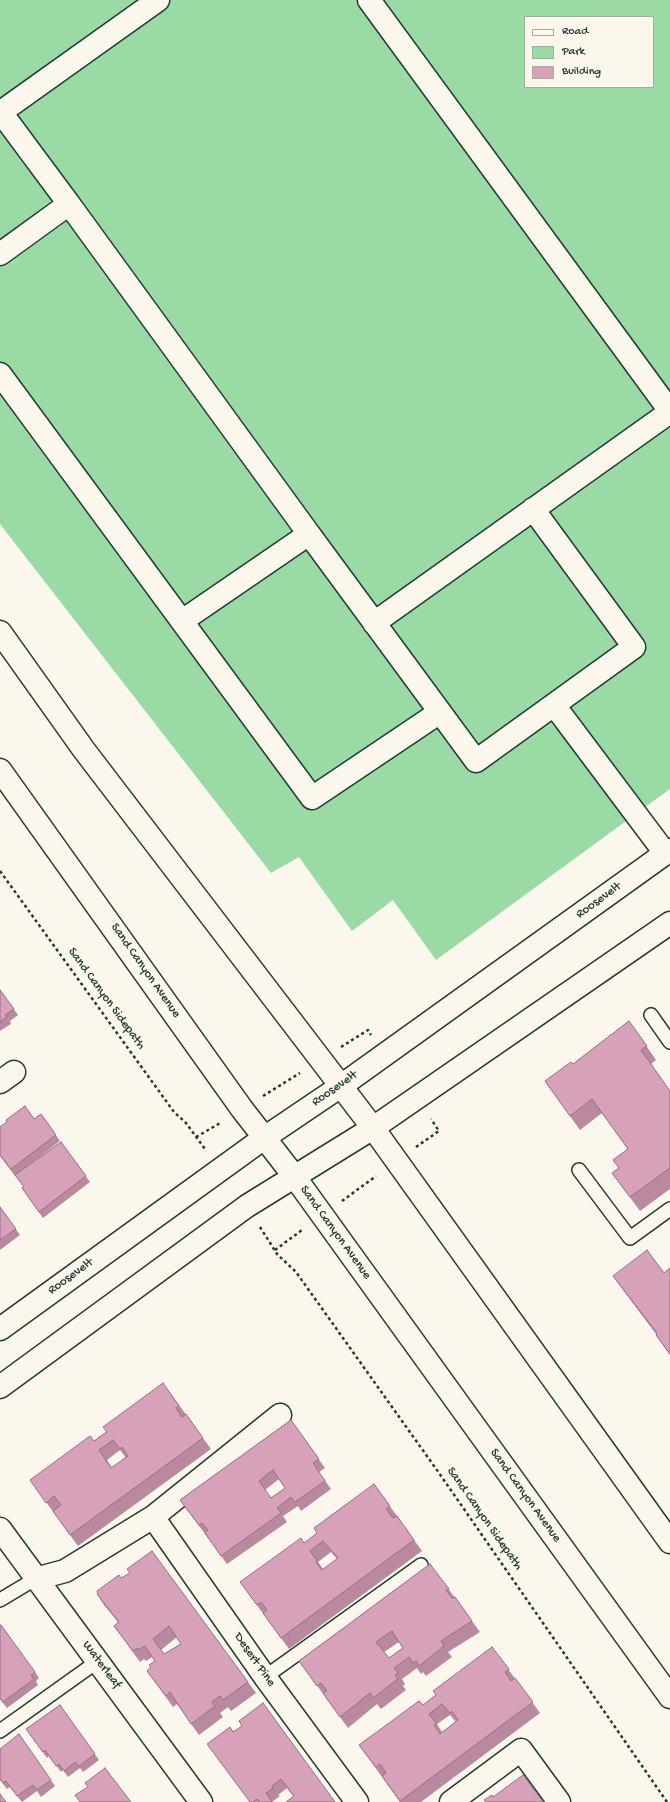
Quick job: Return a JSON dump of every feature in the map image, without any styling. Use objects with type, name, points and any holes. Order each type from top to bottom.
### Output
[{"type":"street","points":[[158,0],[0,111],[476,761],[634,647],[533,509]]},
{"type":"street","points":[[369,0],[670,411],[374,623]]},
{"type":"street","points":[[0,254],[69,204]]},
{"type":"street","points":[[0,374],[312,798],[440,712]]},
{"type":"street","points":[[182,621],[309,534]]},
{"type":"street","points":[[0,632],[89,756],[373,1128],[670,1542]]},
{"type":"street","points":[[554,705],[668,851]]},
{"type":"street","name":"Sand Canyon Avenue","points":[[0,770],[264,1138],[294,1176],[670,1696]]},
{"type":"street","name":"Roosevelt","points":[[0,1329],[264,1138],[341,1086],[668,851]]},
{"type":"street","points":[[0,1387],[247,1206],[373,1128],[670,923]]},
{"type":"street","points":[[35,1578],[65,1571],[152,1517],[280,1415]]},
{"type":"street","name":"Desert Pine","points":[[152,1517],[265,1677],[357,1802]]},
{"type":"street","name":"Waterleaf","points":[[0,1529],[201,1802]]},
{"type":"street","points":[[451,1802],[521,1750],[559,1802]]},
{"type":"lane","points":[[651,1015],[670,1042]]},
{"type":"lane","points":[[579,1170],[630,1238],[670,1210]]},
{"type":"lane","points":[[265,1677],[421,1565]]},
{"type":"lane","points":[[0,1600],[35,1578]]},
{"type":"lane","points":[[0,1731],[98,1661]]},
{"type":"path","name":"Sand Canyon Sidepath","points":[[0,871],[174,1112],[186,1123],[196,1137]]},
{"type":"path","name":"Sand Canyon Sidepath","points":[[277,1254],[296,1272],[435,1466],[667,1802]]},
{"type":"green space","points":[[0,0],[670,0],[670,789],[436,960],[393,900],[352,931],[299,857],[271,873],[0,524]]},
{"type":"building","points":[[0,990],[14,1009],[5,1015],[7,1017],[0,1022]]},
{"type":"building","points":[[629,1021],[647,1046],[641,1050],[670,1091],[670,1168],[630,1197],[612,1173],[619,1168],[613,1160],[628,1149],[592,1099],[570,1116],[545,1081],[571,1062],[573,1064]]},
{"type":"building","points":[[25,1106],[34,1119],[41,1114],[56,1135],[11,1169],[0,1155],[0,1127],[7,1122],[6,1120]]},
{"type":"building","points":[[61,1142],[86,1176],[39,1212],[22,1188],[24,1187],[15,1175]]},
{"type":"building","points":[[0,1207],[16,1229],[0,1240]]},
{"type":"building","points":[[647,1250],[664,1273],[670,1268],[670,1354],[656,1335],[657,1333],[613,1276]]},
{"type":"building","points":[[163,1383],[179,1406],[176,1408],[182,1417],[186,1414],[203,1438],[70,1535],[53,1511],[61,1505],[54,1496],[46,1503],[30,1480],[90,1436],[94,1441],[107,1432],[103,1427]],"holes":[[[113,1440],[120,1449],[122,1447],[128,1456],[111,1468],[99,1450]]]},
{"type":"building","points":[[291,1420],[319,1459],[313,1463],[325,1481],[295,1502],[291,1497],[277,1508],[281,1513],[221,1556],[205,1533],[208,1530],[202,1523],[199,1525],[180,1500]],"holes":[[[273,1470],[285,1488],[271,1498],[259,1481]]]},
{"type":"building","points":[[374,1484],[390,1506],[386,1509],[393,1518],[397,1516],[414,1540],[281,1638],[263,1613],[267,1610],[261,1602],[257,1605],[240,1582],[301,1538],[304,1543],[317,1533],[314,1528]],"holes":[[[323,1541],[338,1558],[322,1570],[310,1551]]]},
{"type":"building","points":[[152,1551],[248,1682],[223,1700],[220,1696],[212,1702],[215,1706],[191,1724],[170,1692],[166,1696],[147,1671],[151,1667],[149,1665],[155,1661],[145,1646],[138,1650],[137,1648],[133,1651],[114,1626],[119,1622],[97,1594],[97,1591],[119,1575],[121,1578],[130,1573],[127,1569]],"holes":[[[169,1626],[181,1644],[164,1654],[153,1639]]]},
{"type":"building","points":[[430,1564],[449,1589],[446,1590],[452,1598],[455,1597],[472,1621],[441,1641],[444,1646],[419,1666],[416,1661],[413,1663],[409,1657],[394,1668],[398,1673],[395,1675],[398,1679],[373,1698],[370,1693],[340,1717],[323,1693],[327,1691],[321,1683],[317,1686],[299,1661]],"holes":[[[392,1631],[403,1648],[389,1658],[376,1642]]]},
{"type":"building","points":[[1,1625],[35,1672],[31,1675],[34,1679],[3,1702],[0,1698]]},
{"type":"building","points":[[492,1647],[509,1669],[505,1672],[511,1681],[515,1678],[533,1702],[400,1801],[382,1776],[386,1773],[380,1764],[376,1767],[359,1745],[419,1701],[423,1705],[436,1695],[433,1691]],"holes":[[[442,1704],[450,1713],[452,1711],[458,1720],[440,1734],[434,1725],[436,1723],[429,1714]]]},
{"type":"building","points":[[263,1703],[335,1802],[286,1802],[294,1796],[281,1779],[266,1793],[272,1802],[260,1802],[257,1799],[250,1802],[207,1744],[230,1727],[233,1732],[242,1726],[239,1721]]},
{"type":"building","points":[[60,1705],[95,1754],[79,1766],[75,1762],[64,1771],[59,1764],[56,1766],[45,1750],[43,1752],[26,1729]]},
{"type":"building","points":[[19,1734],[51,1780],[37,1790],[33,1785],[17,1796],[6,1781],[3,1783],[0,1779],[0,1749]]},
{"type":"building","points":[[105,1768],[131,1802],[80,1802],[75,1795],[88,1787],[85,1783]]},
{"type":"building","points":[[523,1775],[543,1802],[486,1802],[484,1800],[492,1795],[493,1797]]},
{"type":"building","points":[[0,1794],[6,1802],[0,1802]]}]
